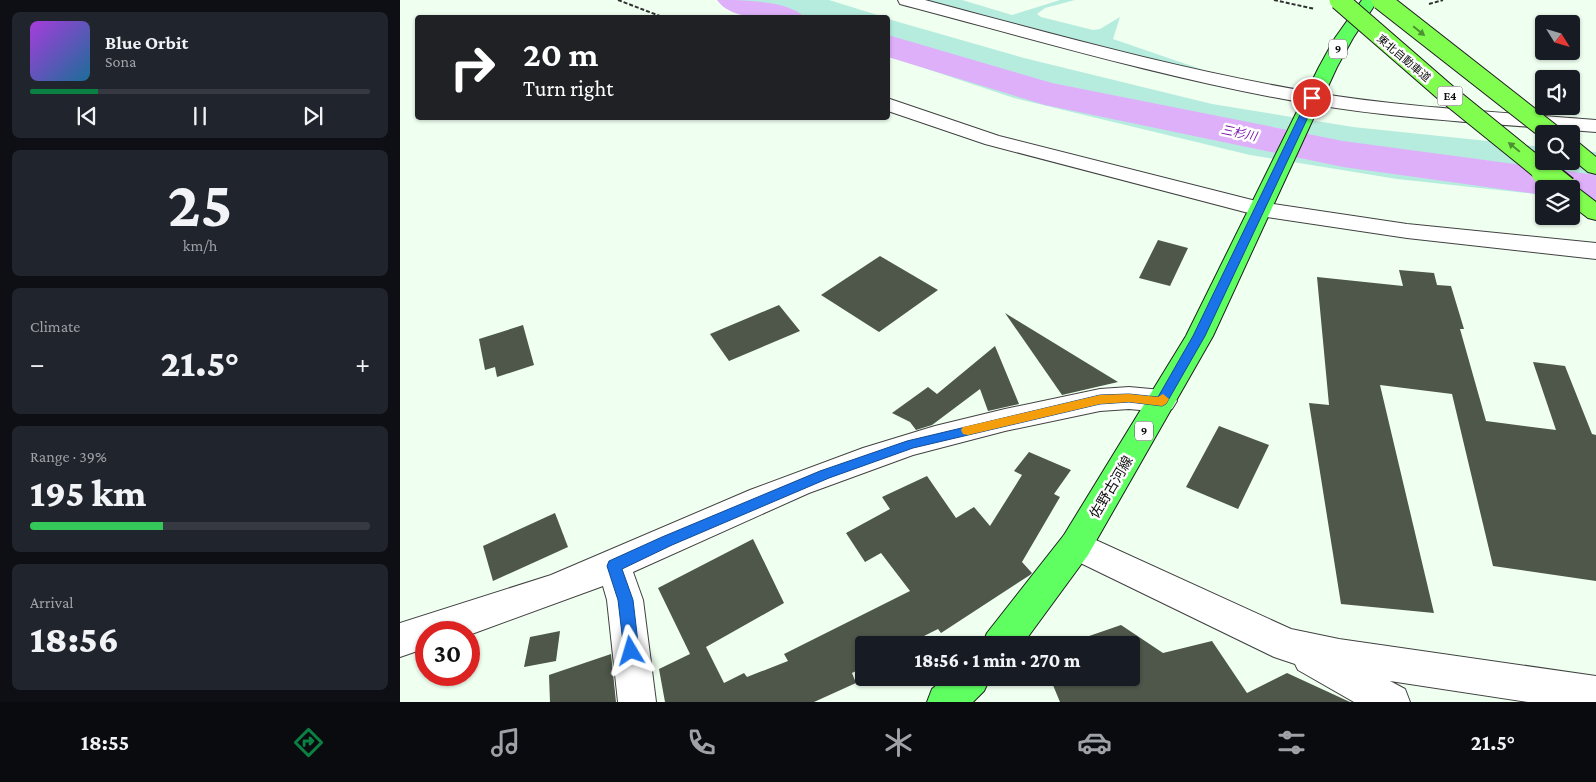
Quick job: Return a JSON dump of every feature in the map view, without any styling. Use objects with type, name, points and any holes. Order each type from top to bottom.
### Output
[{"type":"highway","name":"東北自動車道","points":[[1338,0],[1446,93],[1554,180]]},
{"type":"highway","name":"E4","points":[[1381,0],[1541,125]]},
{"type":"highway","points":[[1580,155],[1596,167]]},
{"type":"highway","points":[[1580,201],[1596,213]]},
{"type":"main road","name":"佐野古河線","points":[[1007,636],[1076,545],[1162,401],[1199,336],[1312,100],[1344,38],[1370,0]]},
{"type":"main road","points":[[946,702],[963,686]]},
{"type":"street","points":[[906,0],[1137,62],[1312,100],[1596,126]]},
{"type":"street","points":[[890,105],[992,140],[1261,206],[1407,231],[1596,251]]},
{"type":"street","points":[[400,640],[554,590],[614,566],[685,532],[816,478],[912,444],[1100,400],[1129,398],[1162,401]]},
{"type":"street","points":[[1076,545],[1287,645],[1391,702]]},
{"type":"street","points":[[614,566],[625,600],[637,702]]},
{"type":"street","points":[[1287,645],[1339,656],[1596,694]]},
{"type":"path","points":[[618,0],[657,15]]},
{"type":"path","points":[[1429,4],[1443,0]]},
{"type":"shaded area","points":[[723,0],[829,0],[878,15],[769,15]]},
{"type":"shaded area","points":[[916,0],[962,0],[1012,15],[1060,0],[1075,0],[1045,8],[1037,14],[1041,17],[1093,30],[1100,29],[1120,17],[1113,39],[1218,75],[1074,42]]},
{"type":"shaded area","points":[[890,20],[1024,58],[1212,104],[1353,127],[1535,146],[1535,170],[1580,170],[1580,151],[1596,152],[1596,201],[1580,199],[1580,180],[1535,180],[1535,194],[1397,179],[1250,155],[1014,98],[890,57]]},
{"type":"building","points":[[1158,240],[1188,248],[1170,286],[1139,278]]},
{"type":"building","points":[[880,256],[938,290],[879,332],[821,295]]},
{"type":"building","points":[[1399,270],[1434,273],[1437,285],[1451,286],[1464,329],[1460,329],[1486,421],[1556,430],[1533,362],[1565,366],[1592,434],[1596,435],[1596,581],[1493,566],[1452,394],[1380,385],[1434,613],[1341,604],[1309,403],[1329,405],[1317,277],[1403,286]]},
{"type":"building","points":[[779,305],[800,331],[729,361],[710,334]]},
{"type":"building","points":[[1005,313],[1118,382],[1062,395]]},
{"type":"building","points":[[523,325],[534,365],[497,377],[495,367],[485,370],[479,339]]},
{"type":"building","points":[[995,346],[1019,404],[988,411],[980,389],[932,425],[916,430],[910,422],[892,413],[928,387],[937,394]]},
{"type":"building","points":[[1219,426],[1269,445],[1238,509],[1186,487]]},
{"type":"building","points":[[1029,452],[1071,470],[1054,494],[1060,497],[1022,562],[1032,573],[1030,575],[941,633],[938,629],[924,636],[855,636],[855,672],[852,673],[855,683],[814,702],[665,702],[659,669],[690,654],[658,588],[753,539],[784,603],[706,647],[724,683],[744,673],[747,677],[788,661],[784,654],[910,591],[881,553],[865,562],[846,533],[890,509],[882,497],[927,476],[956,518],[974,507],[990,526],[1022,475],[1014,471]]},
{"type":"building","points":[[555,513],[568,547],[493,581],[483,546]]},
{"type":"building","points":[[1121,625],[1138,636],[1089,636]]},
{"type":"building","points":[[560,631],[556,661],[524,667],[530,637]]},
{"type":"building","points":[[1140,638],[1163,653],[1212,641],[1247,693],[1287,673],[1350,702],[1060,702],[1053,686],[1140,686]]},
{"type":"building","points":[[611,654],[616,702],[550,702],[549,675]]},
{"type":"waterway","name":"三杉川","points":[[734,0],[779,15]]},
{"type":"waterway","name":"三杉川","points":[[890,47],[1045,93],[1343,154],[1596,189]]},
{"type":"slow traffic","points":[[968,430],[1100,400],[1129,398],[1162,401],[1163,399]]},
{"type":"route","points":[[631,651],[625,600],[614,566],[685,532],[825,475],[912,444],[1059,408],[1100,400],[1129,398],[1162,401],[1199,336],[1312,98]]}]
